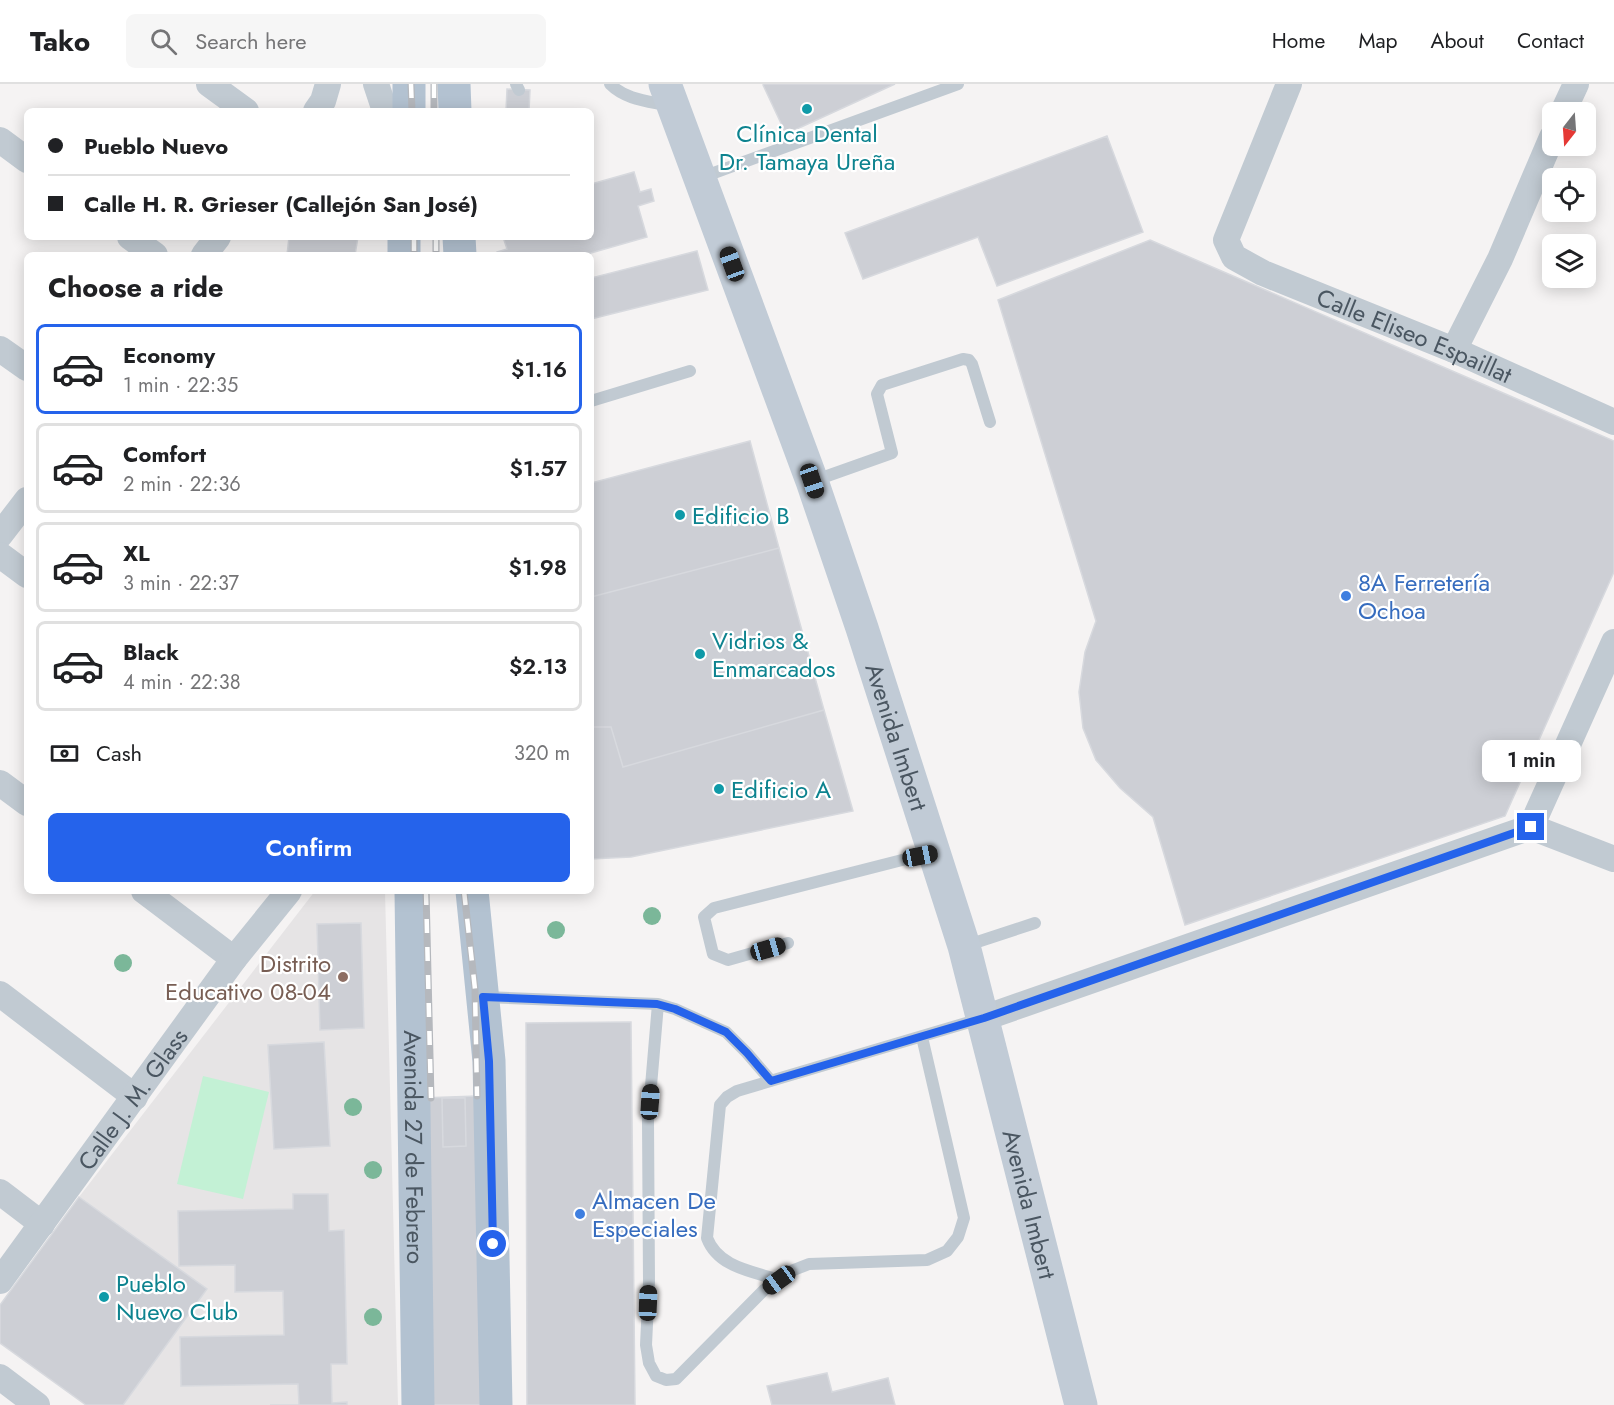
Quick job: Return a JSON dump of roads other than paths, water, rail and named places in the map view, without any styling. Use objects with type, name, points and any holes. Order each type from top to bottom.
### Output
[{"type":"main road","points":[[409,84],[409,108]]},
{"type":"main road","points":[[454,84],[455,108]]},
{"type":"main road","name":"Avenida Imbert","points":[[669,95],[812,481],[862,628],[964,946],[1081,1405]]},
{"type":"main road","name":"Avenida 27 de Febrero","points":[[411,894],[418,1405]]},
{"type":"main road","points":[[472,894],[489,1061],[496,1405]]},
{"type":"street","points":[[209,84],[242,108]]},
{"type":"street","points":[[318,108],[323,101],[328,84]]},
{"type":"street","points":[[376,84],[384,108]]},
{"type":"street","name":"Calle Eliseo Espaillat","points":[[1289,84],[1226,240],[1234,257],[1263,273],[1454,350],[1614,422]]},
{"type":"street","points":[[1568,102],[1576,84]]},
{"type":"street","points":[[0,140],[24,158]]},
{"type":"street","points":[[1454,350],[1500,259],[1544,156]]},
{"type":"street","points":[[134,240],[151,252]]},
{"type":"street","points":[[206,252],[216,240]]},
{"type":"street","points":[[0,348],[24,367]]},
{"type":"street","points":[[0,535],[24,504]]},
{"type":"street","points":[[0,555],[24,573]]},
{"type":"street","points":[[1531,827],[1614,642]]},
{"type":"street","points":[[0,783],[24,801]]},
{"type":"street","points":[[984,1018],[1531,827],[1614,858]]},
{"type":"street","points":[[148,894],[234,959]]},
{"type":"street","name":"Calle J. M. Glass","points":[[0,1281],[234,959],[287,894]]},
{"type":"street","points":[[0,994],[135,1097]]},
{"type":"street","points":[[0,1192],[42,1224]]},
{"type":"street","points":[[0,1377],[37,1405]]},
{"type":"lane","points":[[610,84],[618,92],[630,98],[669,95]]},
{"type":"lane","points":[[700,178],[958,84]]},
{"type":"lane","points":[[812,481],[892,453],[877,394],[882,385],[963,359],[969,360],[990,422]]},
{"type":"lane","points":[[594,400],[690,371]]},
{"type":"lane","points":[[788,943],[728,960],[713,954],[704,916],[714,908],[906,859],[935,854]]},
{"type":"lane","points":[[964,946],[1035,923]]},
{"type":"lane","points":[[483,997],[657,1004],[675,1009],[726,1032],[771,1081]]},
{"type":"lane","points":[[657,1004],[648,1121],[649,1282],[646,1345],[649,1363],[656,1376],[666,1380],[676,1379],[764,1290],[791,1271],[809,1264],[927,1260],[947,1251],[958,1237],[964,1218],[922,1037]]},
{"type":"lane","points":[[779,1280],[728,1263],[712,1251],[707,1238],[720,1105],[737,1091],[984,1018]]},
{"type":"railway","points":[[411,84],[412,108]]},
{"type":"railway","points":[[434,84],[434,108]]},
{"type":"railway","points":[[414,240],[414,252]]},
{"type":"railway","points":[[436,240],[436,252]]},
{"type":"railway","points":[[426,894],[431,1098]]},
{"type":"railway","points":[[464,894],[475,989],[477,1096]]},
{"type":"place","name":"Clínica Dental Dr. Tamaya Ureña","points":[[807,109]]},
{"type":"place","name":"Edificio B","points":[[680,515]]},
{"type":"place","name":"8A Ferretería Ochoa","points":[[1346,596]]},
{"type":"place","name":"Vidrios & Enmarcados","points":[[700,654]]},
{"type":"place","name":"Edificio A","points":[[719,789]]},
{"type":"place","name":"Distrito Educativo 08-04","points":[[343,977]]},
{"type":"place","name":"Almacen De Especiales","points":[[580,1214]]},
{"type":"place","name":"Pueblo Nuevo Club","points":[[104,1297]]}]
